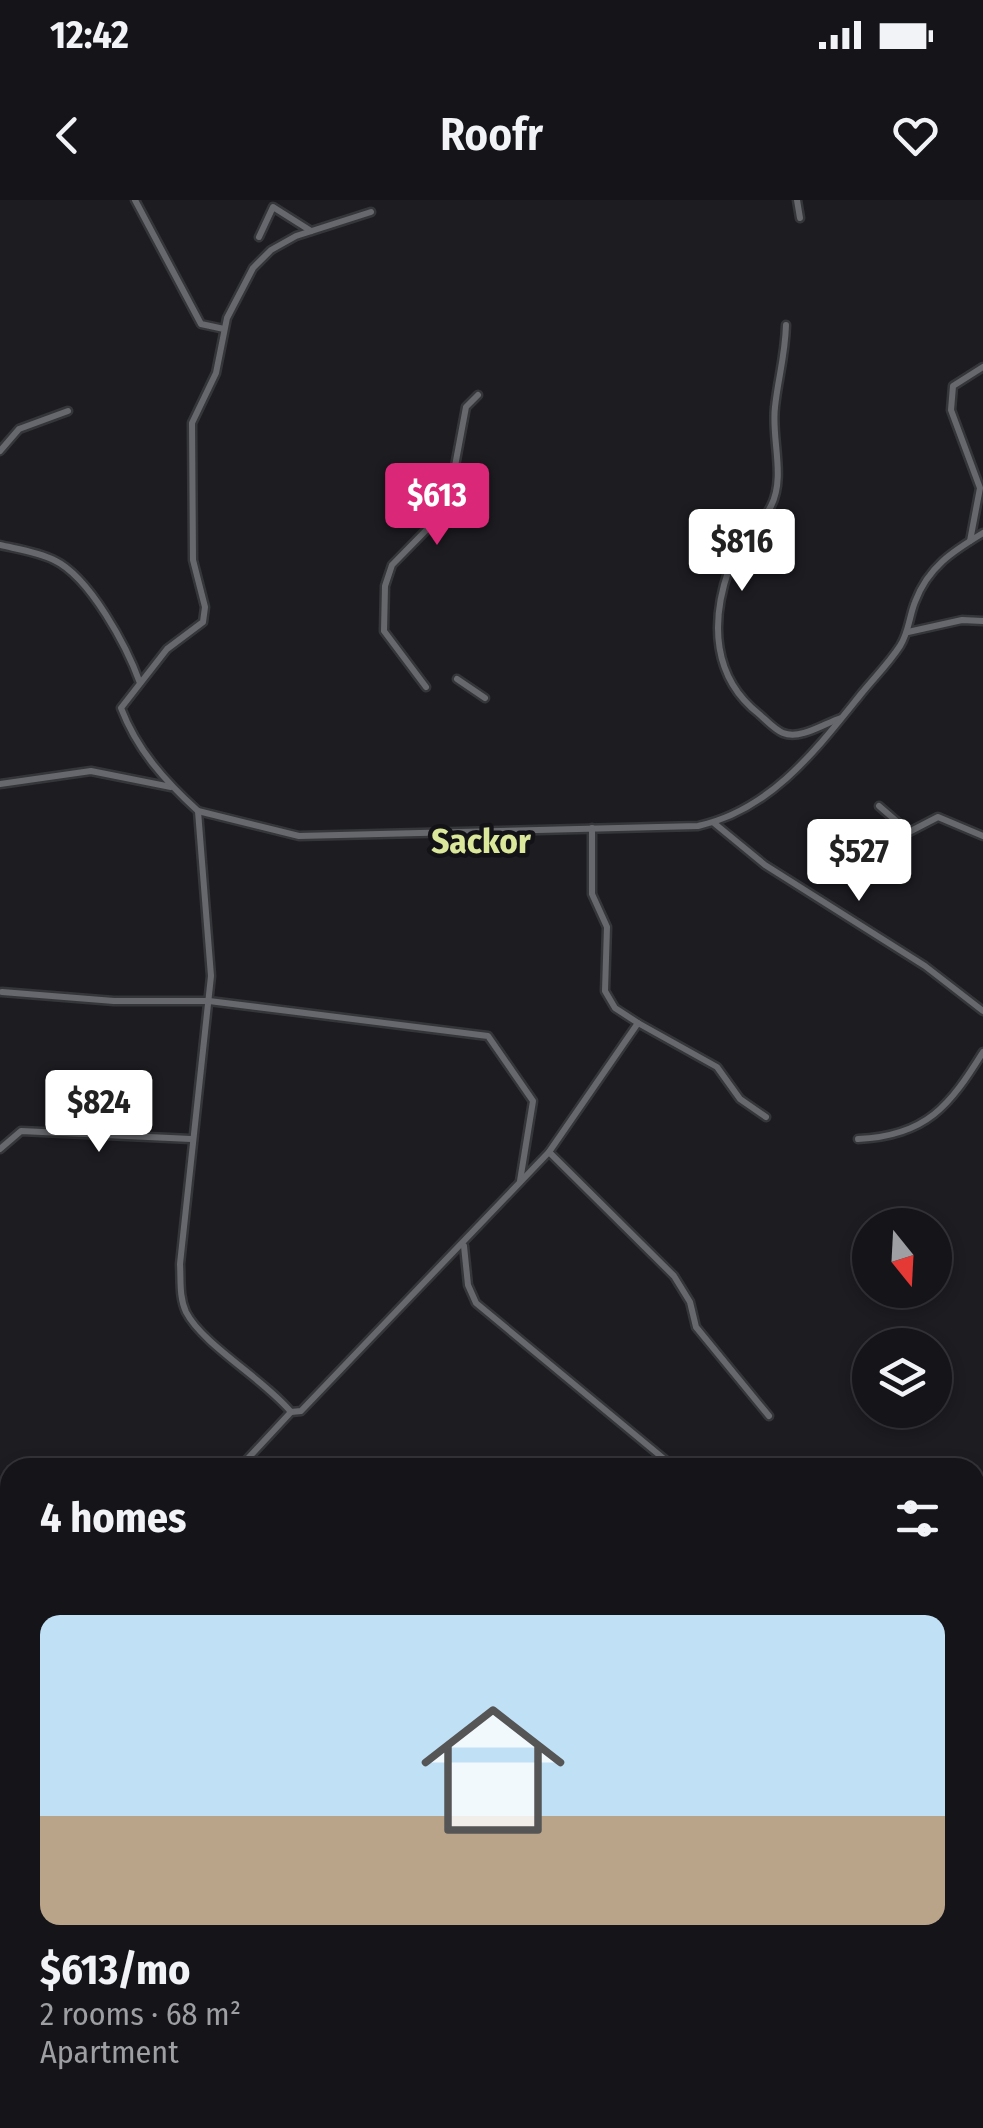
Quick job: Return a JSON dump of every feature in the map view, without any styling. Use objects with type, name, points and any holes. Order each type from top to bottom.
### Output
[{"type":"street","points":[[135,200],[165,250],[200,324],[224,329]]},
{"type":"street","points":[[797,200],[800,218]]},
{"type":"street","points":[[258,236],[272,207],[312,232]]},
{"type":"street","points":[[371,212],[272,250],[253,268],[224,329],[216,372],[192,423],[193,560],[205,614],[200,627],[167,649],[121,708],[140,748],[171,787],[198,810],[299,836],[592,828],[731,819],[794,774],[842,717],[908,632],[918,594],[939,563],[952,549],[983,531],[975,514]]},
{"type":"street","points":[[786,324],[785,367],[775,405],[777,480],[772,506],[740,543],[727,573],[719,628],[721,670],[746,704],[784,734],[802,734],[842,717]]},
{"type":"street","points":[[970,541],[982,486],[951,410],[954,386],[983,368]]},
{"type":"street","points":[[426,687],[384,631],[385,586],[392,565],[447,509],[466,406],[478,395]]},
{"type":"street","points":[[0,451],[19,428],[68,411]]},
{"type":"street","points":[[0,545],[57,560],[100,608],[128,650],[140,683]]},
{"type":"street","points":[[908,632],[962,620],[983,621]]},
{"type":"street","points":[[457,680],[485,698]]},
{"type":"street","points":[[0,784],[91,772],[171,787]]},
{"type":"street","points":[[879,806],[909,832],[938,816],[983,836]]},
{"type":"street","points":[[198,810],[212,976],[180,1264],[182,1298],[188,1316],[218,1346],[269,1385],[291,1412]]},
{"type":"street","points":[[713,823],[765,864],[924,966],[983,1011]]},
{"type":"street","points":[[592,828],[592,894],[607,927],[605,992],[615,1008],[717,1067],[740,1099],[766,1117]]},
{"type":"street","points":[[2,992],[114,1001],[209,1001],[488,1036],[533,1101],[520,1182]]},
{"type":"street","points":[[248,1458],[291,1412],[301,1411],[549,1152],[638,1023]]},
{"type":"street","points":[[858,1140],[913,1126],[949,1105],[983,1052]]},
{"type":"street","points":[[0,1149],[21,1130],[192,1139]]},
{"type":"street","points":[[549,1152],[674,1276],[690,1302],[696,1327],[769,1416]]},
{"type":"street","points":[[464,1245],[468,1285],[476,1303],[663,1458]]},
{"type":"district","name":"Sackor","points":[[481,841]]}]
